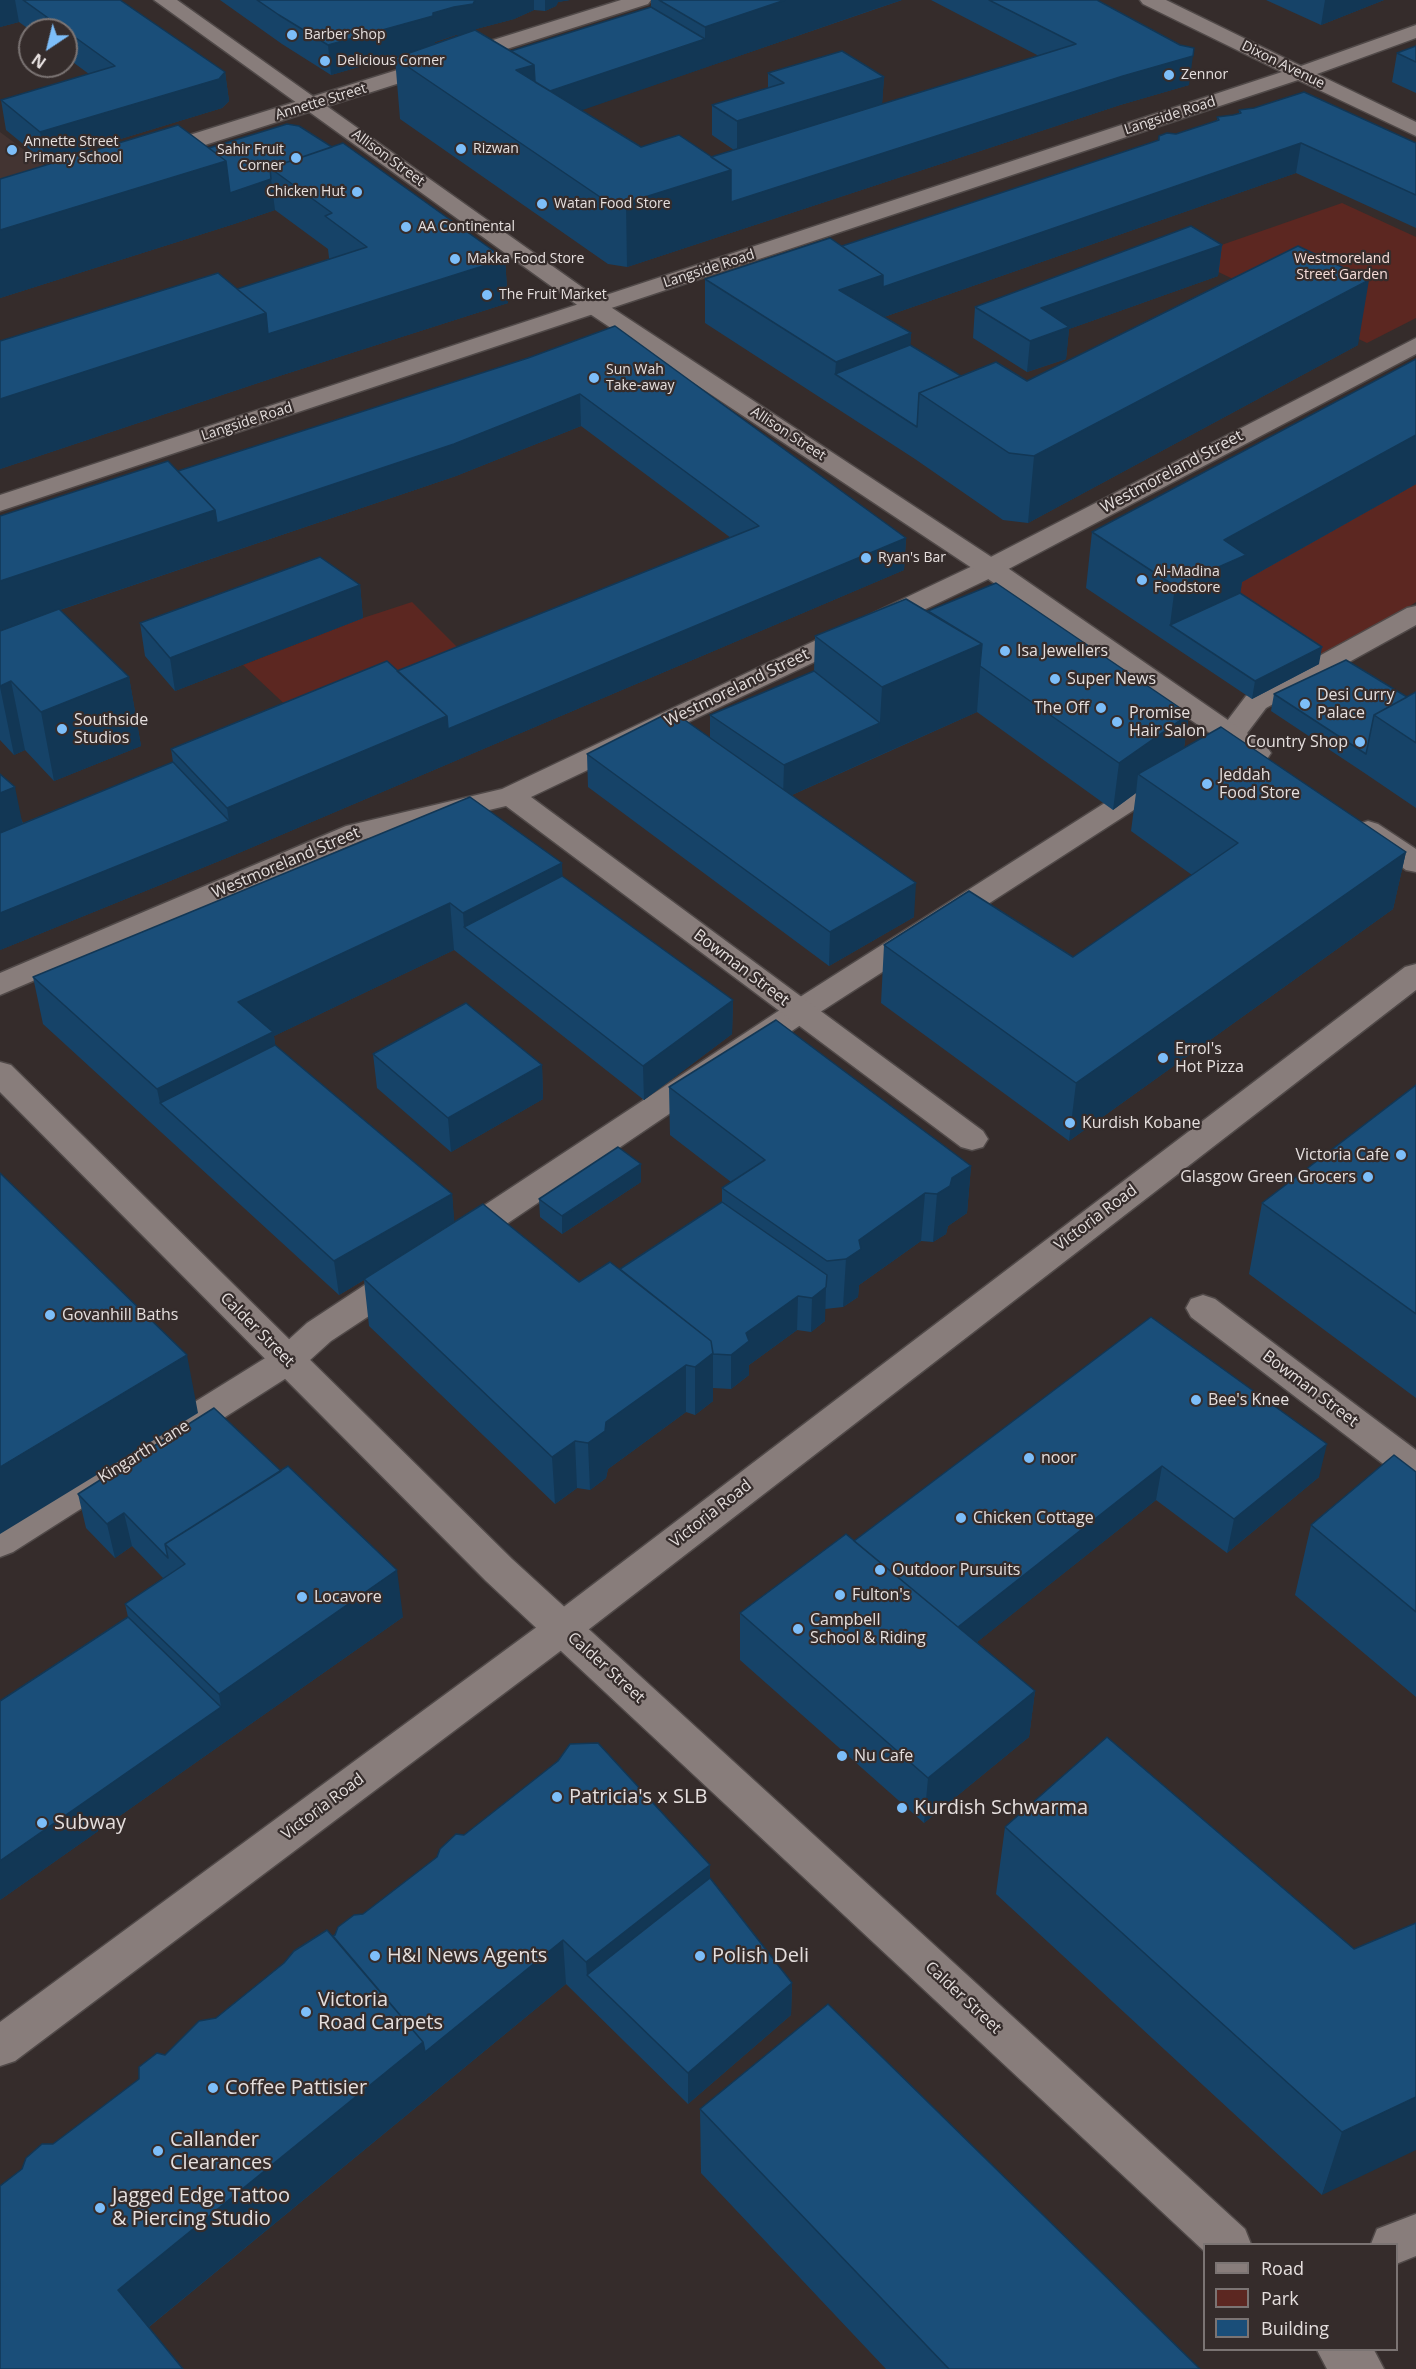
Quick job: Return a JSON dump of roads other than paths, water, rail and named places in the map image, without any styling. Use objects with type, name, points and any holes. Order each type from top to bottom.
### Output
[{"type":"street","name":"Allison Street","points":[[164,0],[314,104],[595,307],[990,568],[1278,768]]},
{"type":"street","name":"Annette Street","points":[[130,161],[641,0]]},
{"type":"street","name":"Dixon Avenue","points":[[1150,0],[1416,130]]},
{"type":"street","name":"Langside Road","points":[[0,503],[1300,73],[1416,31]]},
{"type":"street","name":"Westmoreland Street","points":[[0,985],[356,832],[511,796],[990,568],[1416,345]]},
{"type":"street","points":[[1231,735],[1256,702],[1416,614]]},
{"type":"street","name":"Kingarth Lane","points":[[0,1542],[288,1361],[319,1332],[800,1011],[1231,735]]},
{"type":"street","name":"Bowman Street","points":[[511,796],[972,1138]]},
{"type":"street","points":[[1353,819],[1416,863]]},
{"type":"street","name":"Victoria Road","points":[[0,2047],[562,1629],[1416,974]]},
{"type":"street","name":"Calder Street","points":[[0,1073],[458,1531],[1228,2243]]},
{"type":"street","name":"Bowman Street","points":[[1203,1308],[1415,1467]]},
{"type":"street","points":[[1396,2243],[1416,2235]]},
{"type":"street","points":[[1342,2351],[1360,2369]]},
{"type":"place","name":"Barber Shop","points":[[292,35]]},
{"type":"place","name":"Delicious Corner","points":[[325,61]]},
{"type":"place","name":"Zennor","points":[[1169,75]]},
{"type":"place","name":"Rizwan","points":[[461,149]]},
{"type":"place","name":"Annette Street Primary School","points":[[12,150]]},
{"type":"place","name":"Sahir Fruit Corner","points":[[296,158]]},
{"type":"place","name":"Chicken Hut","points":[[357,192]]},
{"type":"place","name":"Watan Food Store","points":[[542,204]]},
{"type":"place","name":"AA Continental","points":[[406,227]]},
{"type":"place","name":"Makka Food Store","points":[[455,259]]},
{"type":"place","name":"The Fruit Market","points":[[487,295]]},
{"type":"place","name":"Sun Wah Take-away","points":[[594,378]]},
{"type":"place","name":"Ryan's Bar","points":[[866,558]]},
{"type":"place","name":"Al-Madina Foodstore","points":[[1142,580]]},
{"type":"place","name":"Isa Jewellers","points":[[1005,651]]},
{"type":"place","name":"Super News","points":[[1055,679]]},
{"type":"place","name":"Desi Curry Palace","points":[[1305,704]]},
{"type":"place","name":"The Off","points":[[1101,708]]},
{"type":"place","name":"Promise Hair Salon","points":[[1117,722]]},
{"type":"place","name":"Southside Studios","points":[[62,729]]},
{"type":"place","name":"Country Shop","points":[[1360,742]]},
{"type":"place","name":"Jeddah Food Store","points":[[1207,784]]},
{"type":"place","name":"Errol's Hot Pizza","points":[[1163,1058]]},
{"type":"place","name":"Kurdish Kobane","points":[[1070,1123]]},
{"type":"place","name":"Victoria Cafe","points":[[1401,1155]]},
{"type":"place","name":"Glasgow Green Grocers","points":[[1368,1177]]},
{"type":"place","name":"Govanhill Baths","points":[[50,1315]]},
{"type":"place","name":"Bee's Knee","points":[[1196,1400]]},
{"type":"place","name":"noor","points":[[1029,1458]]},
{"type":"place","name":"Chicken Cottage","points":[[961,1518]]},
{"type":"place","name":"Outdoor Pursuits","points":[[880,1570]]},
{"type":"place","name":"Fulton's","points":[[840,1595]]},
{"type":"place","name":"Locavore","points":[[302,1597]]},
{"type":"place","name":"Campbell School & Riding","points":[[798,1629]]},
{"type":"place","name":"Nu Cafe","points":[[842,1756]]},
{"type":"place","name":"Patricia's x SLB","points":[[557,1797]]},
{"type":"place","name":"Kurdish Schwarma","points":[[902,1808]]},
{"type":"place","name":"Subway","points":[[42,1823]]},
{"type":"place","name":"H&I News Agents","points":[[375,1956]]},
{"type":"place","name":"Polish Deli","points":[[700,1956]]},
{"type":"place","name":"Victoria Road Carpets","points":[[306,2012]]},
{"type":"place","name":"Coffee Pattisier","points":[[213,2088]]},
{"type":"place","name":"Callander Clearances","points":[[158,2151]]},
{"type":"place","name":"Jagged Edge Tattoo & Piercing Studio","points":[[100,2208]]},
{"type":"park label","name":"Westmoreland Street Garden","points":[[1342,268]]}]
